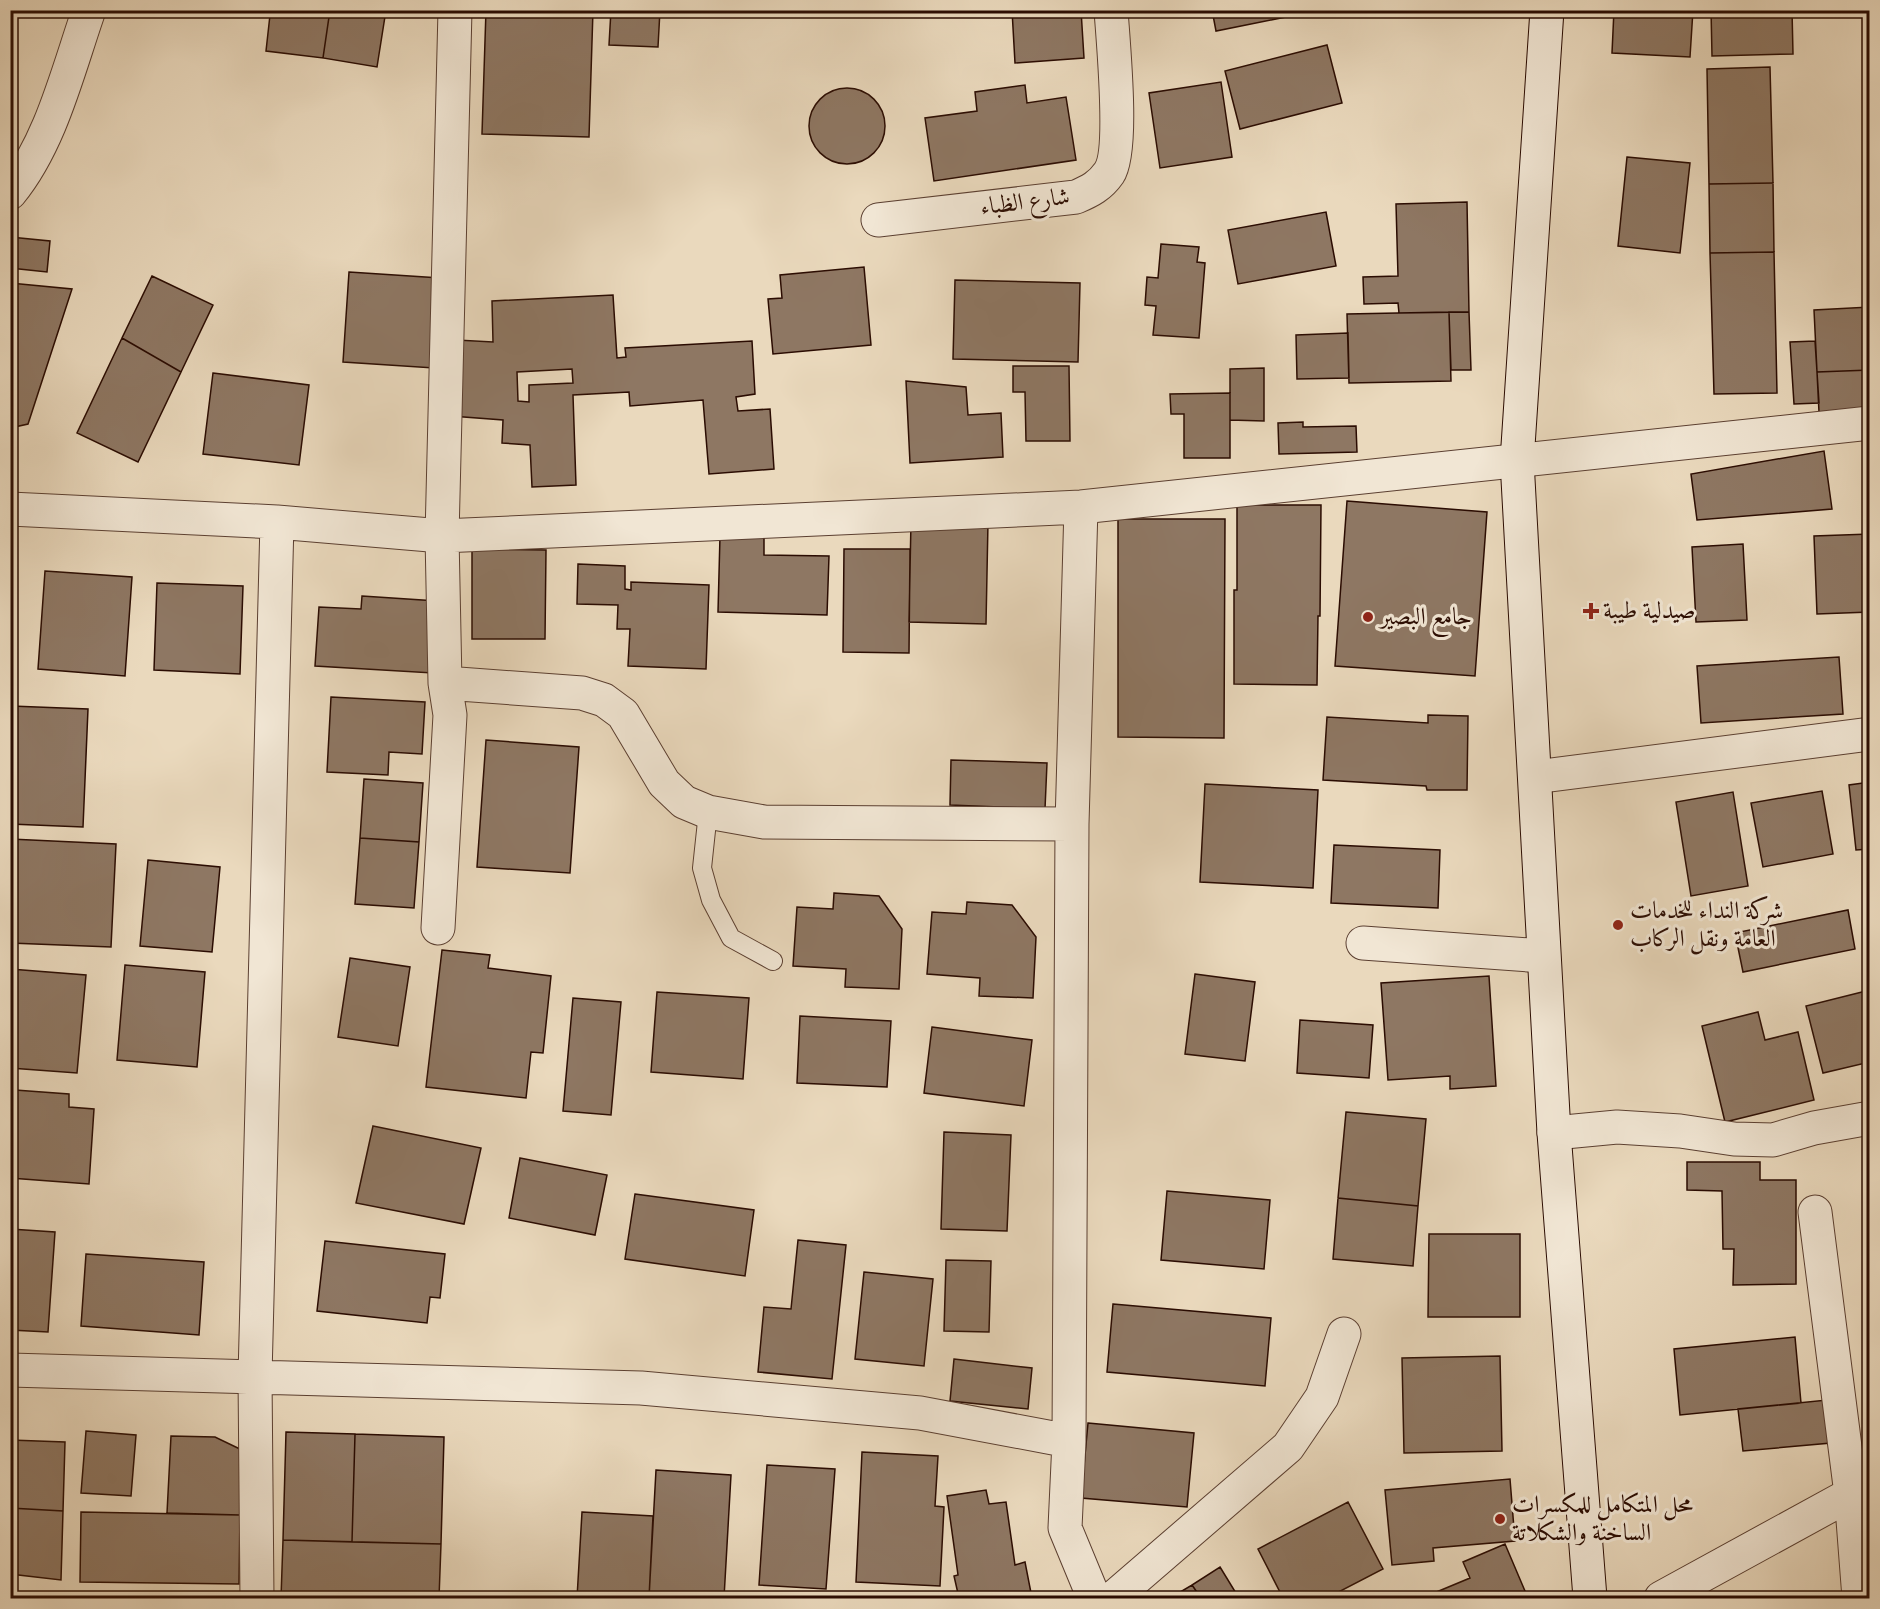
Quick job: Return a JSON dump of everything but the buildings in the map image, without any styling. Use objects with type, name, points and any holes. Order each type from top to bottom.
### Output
[{"type":"street","points":[[10,193],[24,176],[47,131],[89,10]]},
{"type":"street","points":[[438,928],[450,715],[445,682],[442,536],[455,10]]},
{"type":"street","name":"شارع الظباء","points":[[878,220],[1076,197],[1096,189],[1111,171],[1117,147],[1111,10]]},
{"type":"street","points":[[1547,10],[1517,461],[1554,1133],[1590,1599]]},
{"type":"street","points":[[10,509],[277,522],[442,536],[1081,507],[1869,423]]},
{"type":"street","points":[[1081,507],[1072,824],[1070,1441],[1065,1528],[1094,1599]]},
{"type":"street","points":[[257,1599],[255,1376],[277,522]]},
{"type":"street","points":[[445,682],[582,693],[604,700],[622,714],[664,783],[684,802],[708,812],[764,822],[1072,824]]},
{"type":"street","points":[[1535,777],[1869,734]]},
{"type":"street","points":[[1363,943],[1543,956]]},
{"type":"street","points":[[1554,1133],[1617,1127],[1680,1131],[1734,1139],[1773,1140],[1814,1128],[1869,1118]]},
{"type":"street","points":[[1815,1212],[1860,1490],[1859,1599]]},
{"type":"street","points":[[1113,1599],[1288,1447],[1322,1397],[1344,1334]]},
{"type":"street","points":[[10,1370],[641,1388],[920,1413],[1070,1441]]},
{"type":"street","points":[[1661,1599],[1860,1490]]},
{"type":"lane","points":[[708,812],[702,868],[711,900],[732,938],[773,961]]},
{"type":"place","name":"صيدلية طيبة","points":[[1591,611]]},
{"type":"place","name":"جامع البصير","points":[[1368,617]]},
{"type":"place","name":"شركة النداء للخدمات العامة ونقل الركاب","points":[[1618,925]]},
{"type":"place","name":"محل المتكامل للمكسرات الساخنة والشكلاتة","points":[[1500,1519]]}]
